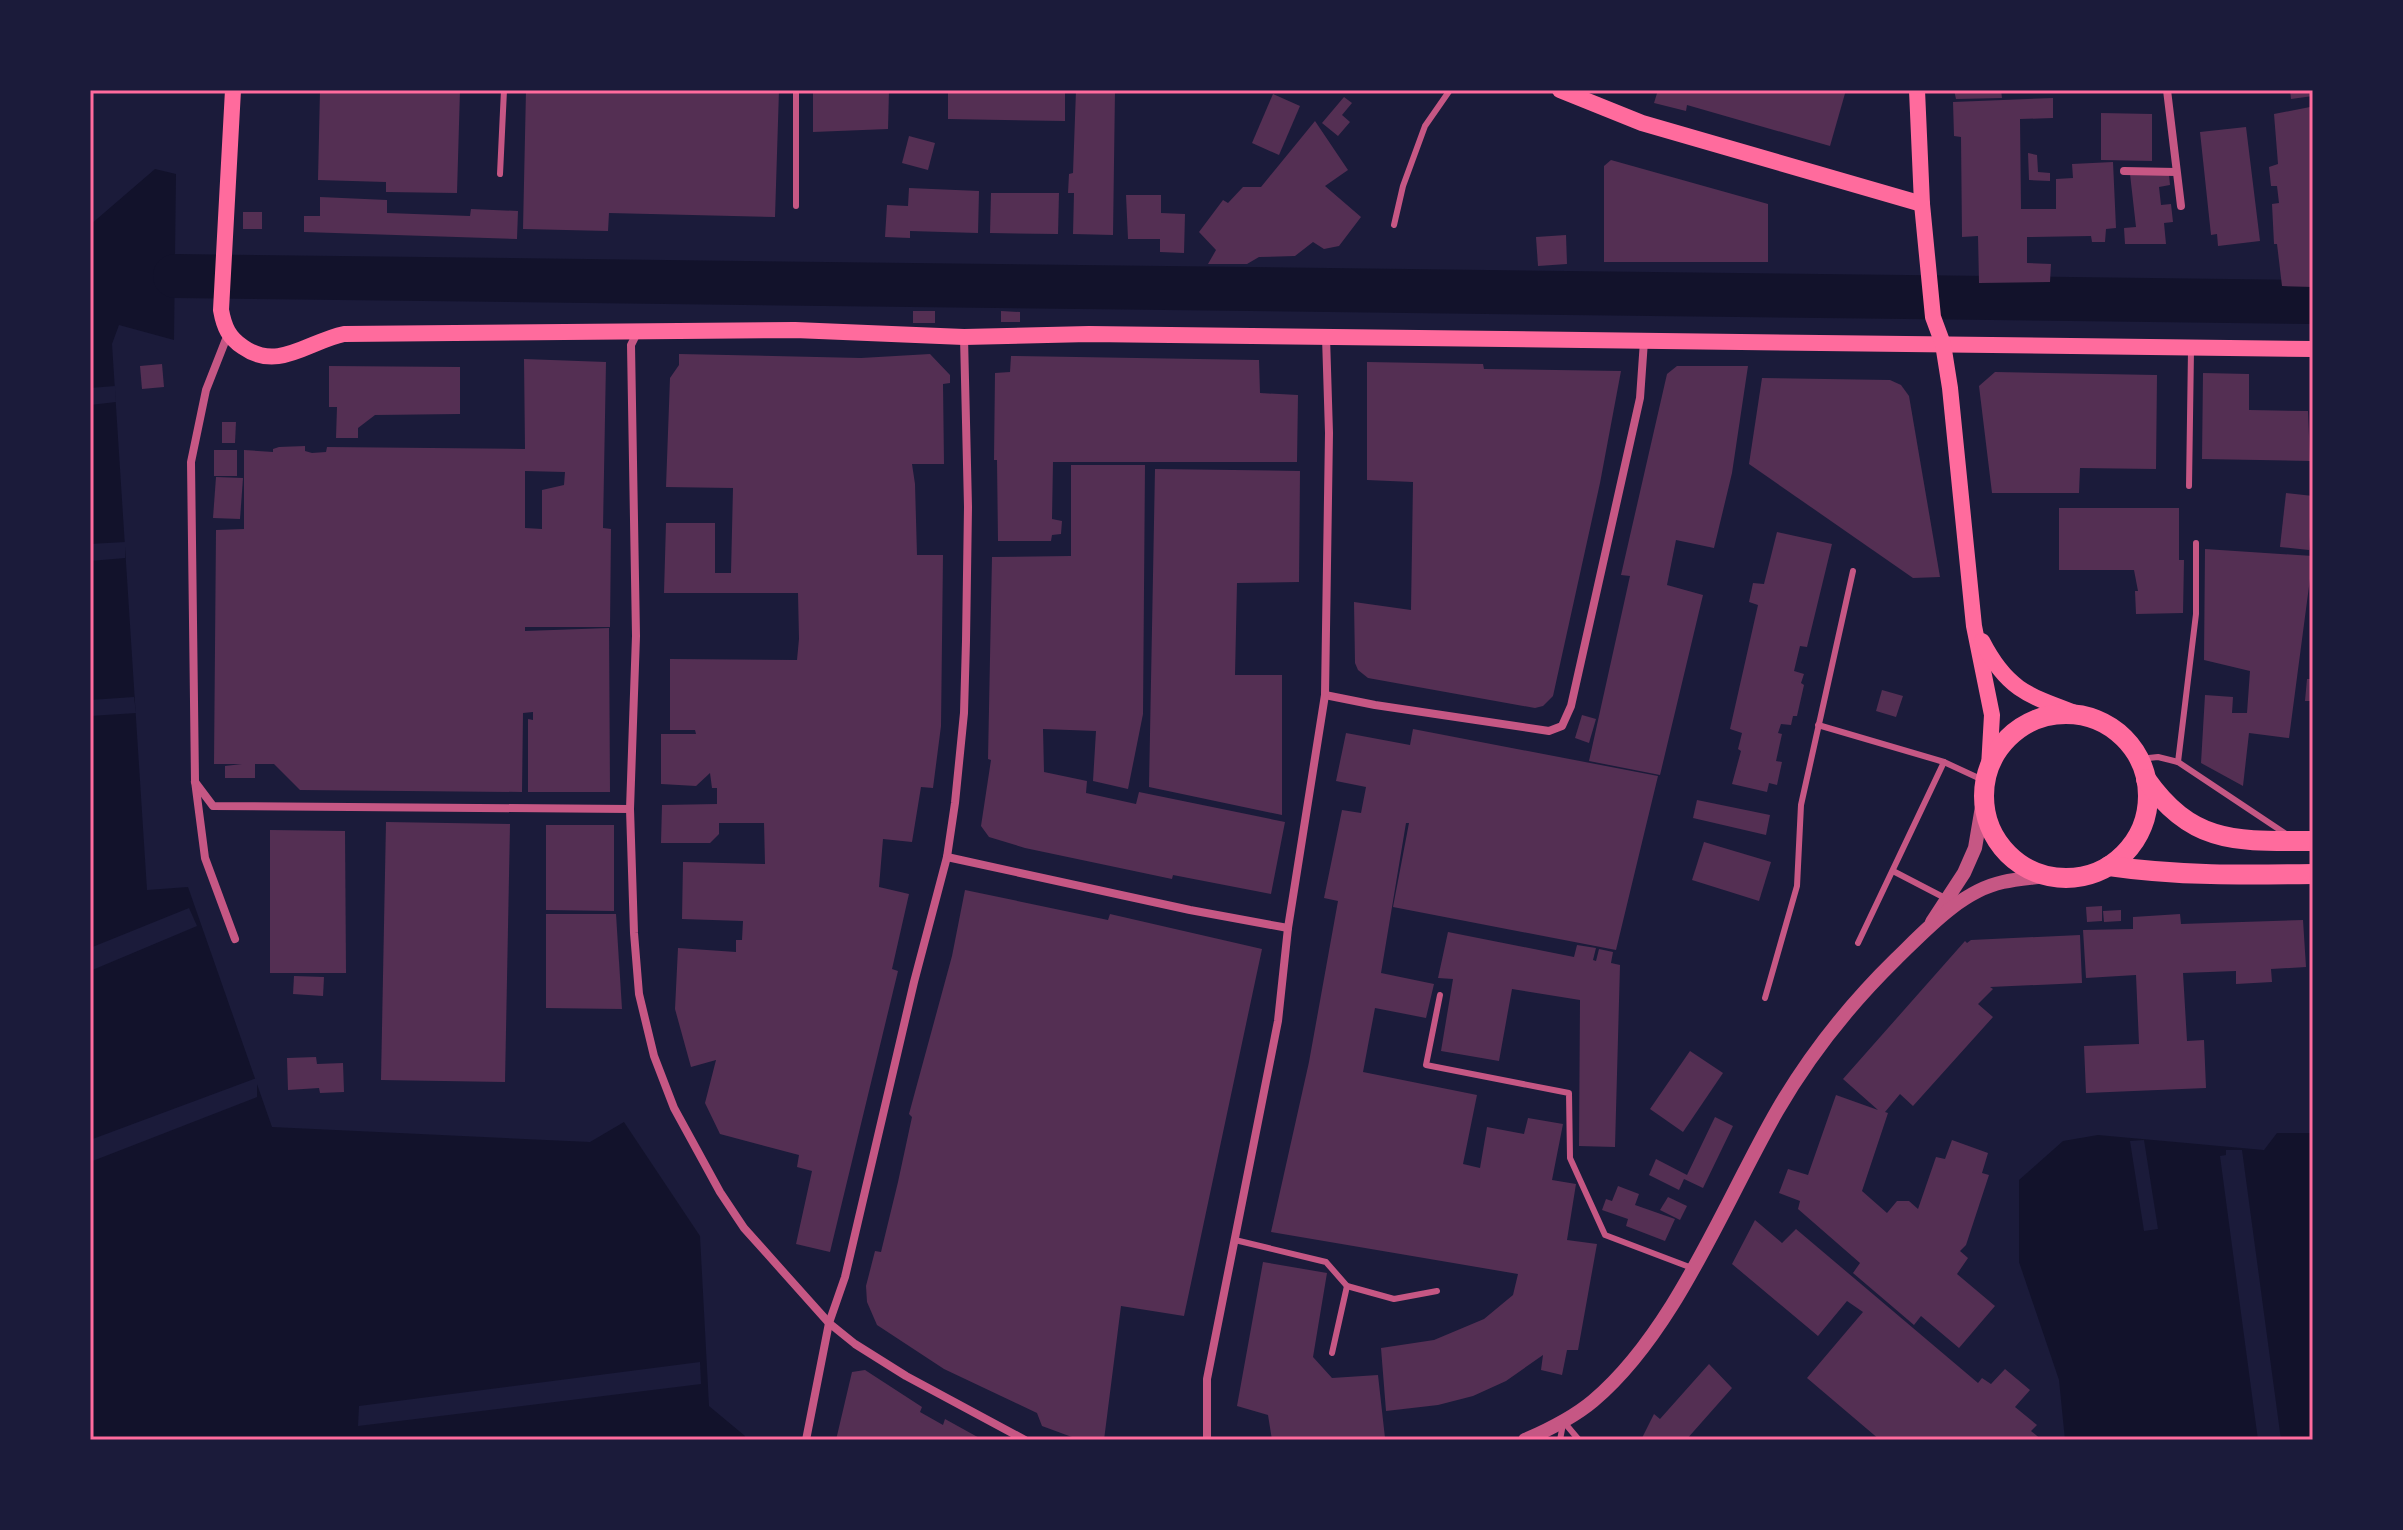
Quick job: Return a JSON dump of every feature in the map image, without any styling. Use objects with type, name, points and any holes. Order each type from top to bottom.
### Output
[{"type":"main road","points":[[233,90],[221,299],[223,320],[228,334],[253,354],[277,358],[344,334],[795,330],[964,337],[1016,334],[2313,349]]},
{"type":"main road","points":[[1560,90],[1642,123],[1922,204]]},
{"type":"main road","points":[[1917,90],[1922,204],[1933,317],[1943,344],[1974,626],[1992,715],[1986,781],[1991,831],[2004,851],[2023,866],[2045,876],[2085,876],[2109,866],[2133,843],[2141,828],[2147,796],[2146,779],[2139,759],[2114,729],[2016,688],[1999,671],[1974,626]]},
{"type":"main road","points":[[1986,781],[2007,739],[2024,725],[2056,714],[2078,714]]},
{"type":"main road","points":[[2146,779],[2169,808],[2208,833],[2241,839],[2304,841]]},
{"type":"main road","points":[[2109,866],[2142,872],[2313,874]]},
{"type":"street","points":[[2167,90],[2181,206]]},
{"type":"street","points":[[2124,171],[2176,172]]},
{"type":"street","points":[[637,333],[631,345],[636,636],[630,809],[639,994],[654,1056],[674,1108],[709,1175],[744,1228],[829,1323],[855,1344],[906,1376],[1025,1440]]},
{"type":"street","points":[[228,334],[206,390],[191,462],[195,781],[205,858],[235,939]]},
{"type":"street","points":[[806,1440],[829,1323],[845,1277],[917,968],[947,857],[960,759],[965,684],[968,507],[964,337]]},
{"type":"street","points":[[1207,1440],[1207,1379],[1278,1021],[1288,928],[1325,695],[1329,433],[1326,337]]},
{"type":"street","points":[[1325,695],[1549,731],[1562,726],[1571,706],[1640,398],[1644,341]]},
{"type":"street","points":[[195,781],[213,806],[630,809]]},
{"type":"street","points":[[1930,926],[1945,898],[1964,873],[1975,848],[1986,781]]},
{"type":"street","points":[[947,857],[1288,928]]},
{"type":"street","points":[[1525,1440],[1592,1402],[1644,1346],[1693,1269],[1777,1112],[1810,1058],[1849,1008],[1930,926],[1971,896],[2001,882],[2045,876]]},
{"type":"lane","points":[[500,174],[504,90]]},
{"type":"lane","points":[[796,90],[796,206]]},
{"type":"lane","points":[[1394,225],[1403,186],[1425,126],[1450,90]]},
{"type":"lane","points":[[2189,486],[2191,348]]},
{"type":"lane","points":[[2178,762],[2196,614],[2196,543]]},
{"type":"lane","points":[[1765,998],[1797,886],[1801,805],[1853,571]]},
{"type":"lane","points":[[1818,725],[1944,762],[1986,781]]},
{"type":"lane","points":[[2139,759],[2158,757],[2178,762],[2304,841]]},
{"type":"lane","points":[[1858,943],[1944,762]]},
{"type":"lane","points":[[1893,871],[1945,898]]},
{"type":"lane","points":[[1440,995],[1426,1065],[1569,1093],[1570,1158],[1605,1235],[1693,1269]]},
{"type":"lane","points":[[1235,1240],[1326,1262],[1347,1286],[1394,1299],[1437,1291]]},
{"type":"lane","points":[[1332,1353],[1347,1286]]},
{"type":"lane","points":[[1560,1440],[1563,1421]]},
{"type":"lane","points":[[1563,1421],[1579,1440]]},
{"type":"shaded area","points":[[155,169],[176,174],[174,340],[119,325],[112,344],[147,890],[188,887],[272,1127],[590,1142],[624,1122],[700,1236],[709,1406],[745,1436],[745,1440],[90,1440],[90,225]]},
{"type":"shaded area","points":[[2277,1133],[2313,1133],[2313,1440],[2065,1440],[2059,1380],[2019,1262],[2019,1180],[2063,1141],[2098,1135],[2264,1150]]},
{"type":"pier","points":[[115,386],[116,402],[90,405],[90,388]]},
{"type":"pier","points":[[125,542],[125,558],[90,561],[90,544]]},
{"type":"pier","points":[[134,697],[136,713],[90,716],[90,700]]},
{"type":"pier","points":[[189,908],[197,926],[90,971],[90,948]]},
{"type":"pier","points":[[257,1078],[257,1097],[90,1162],[90,1140]]},
{"type":"pier","points":[[2144,1140],[2158,1229],[2144,1231],[2130,1141]]},
{"type":"pier","points":[[2226,1150],[2242,1150],[2281,1440],[2258,1440],[2220,1156],[2226,1155]]},
{"type":"pier","points":[[700,1362],[701,1384],[358,1426],[359,1406]]},
{"type":"building","points":[[320,90],[460,90],[457,193],[386,192],[386,182],[318,180]]},
{"type":"building","points":[[526,90],[779,90],[775,217],[609,213],[608,231],[523,229]]},
{"type":"building","points":[[813,90],[889,90],[888,129],[813,132]]},
{"type":"building","points":[[948,90],[1065,90],[1065,121],[948,119]]},
{"type":"building","points":[[1076,90],[1115,90],[1113,235],[1073,234],[1074,193],[1068,193],[1069,174],[1073,173]]},
{"type":"building","points":[[1658,90],[1846,90],[1830,146],[1687,105],[1686,111],[1654,103]]},
{"type":"building","points":[[1954,90],[2001,90],[2002,98],[1956,99]]},
{"type":"building","points":[[2290,90],[2313,90],[2313,96],[2291,99]]},
{"type":"building","points":[[1273,94],[1300,106],[1279,155],[1252,143]]},
{"type":"building","points":[[1344,97],[1352,103],[1342,115],[1350,122],[1338,136],[1322,123]]},
{"type":"building","points":[[2053,98],[2053,118],[2020,119],[2021,209],[2056,209],[2056,179],[2073,178],[2072,164],[2113,162],[2116,228],[2106,229],[2105,242],[2092,242],[2091,236],[2027,237],[2027,263],[2051,264],[2050,282],[1979,283],[1978,236],[1962,237],[1961,137],[1954,136],[1953,102]]},
{"type":"building","points":[[2311,99],[2313,287],[2282,286],[2277,244],[2274,244],[2272,204],[2279,203],[2277,186],[2271,186],[2269,167],[2278,164],[2274,114],[2310,107]]},
{"type":"building","points":[[2101,113],[2152,114],[2152,161],[2101,160]]},
{"type":"building","points":[[1315,121],[1348,170],[1325,186],[1361,217],[1339,246],[1324,249],[1313,242],[1295,256],[1259,257],[1247,264],[1208,264],[1216,250],[1199,232],[1223,200],[1228,203],[1243,187],[1261,187]]},
{"type":"building","points":[[2246,127],[2260,241],[2218,246],[2217,234],[2211,235],[2200,132]]},
{"type":"building","points":[[909,136],[935,143],[928,170],[902,163]]},
{"type":"building","points":[[2028,153],[2037,155],[2038,172],[2050,173],[2050,181],[2029,180]]},
{"type":"building","points":[[1611,160],[1768,204],[1768,262],[1604,262],[1604,166]]},
{"type":"building","points":[[2130,174],[2169,175],[2170,185],[2159,187],[2161,205],[2171,204],[2173,222],[2164,223],[2166,244],[2125,244],[2124,228],[2136,227]]},
{"type":"building","points":[[909,188],[979,191],[978,233],[910,231],[910,238],[885,237],[887,205],[908,206]]},
{"type":"building","points":[[991,193],[1059,193],[1058,234],[990,233]]},
{"type":"building","points":[[1126,195],[1161,195],[1161,213],[1185,214],[1184,253],[1160,252],[1160,239],[1128,239]]},
{"type":"building","points":[[320,197],[387,200],[387,213],[470,216],[471,209],[518,211],[517,239],[304,232],[304,216],[320,216]]},
{"type":"building","points":[[243,212],[262,212],[262,229],[243,229]]},
{"type":"building","points":[[1566,235],[1567,264],[1538,266],[1536,237]]},
{"type":"building","points":[[913,311],[935,311],[935,323],[913,323]]},
{"type":"building","points":[[1001,311],[1020,312],[1020,322],[1001,322]]},
{"type":"building","points":[[679,354],[861,358],[930,354],[950,375],[950,383],[943,384],[944,464],[912,464],[917,555],[943,555],[941,726],[933,788],[921,787],[912,842],[883,839],[879,887],[909,894],[892,969],[898,971],[830,1252],[796,1244],[812,1171],[797,1167],[799,1155],[720,1134],[705,1103],[716,1060],[691,1067],[675,1009],[678,948],[736,952],[736,940],[742,940],[743,921],[682,919],[683,862],[765,864],[764,823],[719,823],[719,834],[710,843],[661,843],[662,805],[717,804],[717,788],[712,788],[710,773],[696,786],[661,784],[661,734],[696,734],[695,730],[670,730],[670,659],[797,660],[799,639],[798,593],[664,593],[666,523],[715,523],[715,573],[731,573],[733,488],[666,487],[670,378],[679,365]]},
{"type":"building","points":[[1011,356],[1259,360],[1260,393],[1298,395],[1297,462],[1053,462],[1052,519],[1062,521],[1061,534],[1052,535],[1051,541],[998,541],[997,460],[994,460],[995,373],[1010,372]]},
{"type":"building","points":[[524,359],[606,362],[603,528],[611,529],[610,627],[525,627],[525,631],[609,628],[610,792],[528,792],[528,719],[533,720],[533,712],[523,713],[522,792],[300,790],[274,764],[255,764],[255,778],[225,778],[225,766],[242,764],[214,764],[216,530],[244,529],[244,450],[273,452],[279,447],[305,446],[305,451],[312,453],[326,452],[327,447],[525,449]],"holes":[[[525,471],[565,472],[564,485],[542,490],[542,529],[525,528]]]},
{"type":"building","points":[[1367,362],[1483,364],[1484,369],[1621,371],[1553,696],[1543,706],[1535,708],[1368,678],[1358,670],[1355,663],[1354,602],[1411,610],[1413,482],[1367,480]]},
{"type":"building","points":[[162,364],[164,387],[142,389],[140,366]]},
{"type":"building","points":[[329,366],[460,367],[460,414],[375,415],[358,428],[358,438],[336,438],[337,407],[329,407]]},
{"type":"building","points":[[1677,366],[1748,366],[1732,473],[1714,548],[1676,540],[1667,585],[1703,595],[1660,775],[1589,761],[1630,576],[1621,575],[1667,374]]},
{"type":"building","points":[[1995,372],[2157,375],[2156,469],[2080,468],[2079,493],[1992,493],[1979,386]]},
{"type":"building","points":[[2203,373],[2249,374],[2249,410],[2308,411],[2310,461],[2202,459]]},
{"type":"building","points":[[1762,378],[1890,380],[1901,385],[1909,396],[1940,577],[1913,578],[1749,464]]},
{"type":"building","points":[[222,422],[236,422],[235,443],[222,443]]},
{"type":"building","points":[[214,450],[237,450],[237,476],[214,476]]},
{"type":"building","points":[[1071,465],[1145,465],[1143,714],[1128,789],[1093,781],[1096,731],[1043,729],[1044,772],[1087,781],[1086,793],[1136,804],[1139,792],[1285,822],[1271,894],[1173,875],[1172,879],[1025,848],[989,837],[981,826],[991,760],[988,759],[992,557],[1071,556]]},
{"type":"building","points":[[1155,469],[1300,471],[1299,582],[1237,583],[1235,675],[1282,675],[1282,815],[1149,787]]},
{"type":"building","points":[[216,477],[243,478],[240,519],[213,518]]},
{"type":"building","points":[[2286,493],[2313,496],[2309,550],[2280,547]]},
{"type":"building","points":[[2059,508],[2179,508],[2179,560],[2184,560],[2183,613],[2136,614],[2135,591],[2138,591],[2134,570],[2059,570]]},
{"type":"building","points":[[1777,532],[1832,544],[1807,647],[1800,646],[1794,671],[1804,674],[1797,716],[1793,716],[1791,725],[1781,724],[1776,761],[1782,762],[1777,785],[1769,783],[1767,792],[1732,784],[1741,751],[1738,749],[1742,733],[1730,729],[1758,605],[1749,602],[1753,583],[1764,584]]},
{"type":"building","points":[[2205,549],[2313,556],[2289,738],[2249,733],[2243,786],[2201,763],[2205,695],[2233,697],[2232,713],[2247,713],[2250,671],[2204,660]]},
{"type":"building","points":[[2307,679],[2313,679],[2313,701],[2305,701]]},
{"type":"building","points":[[1882,690],[1903,696],[1896,717],[1876,711]]},
{"type":"building","points":[[1582,715],[1596,719],[1589,743],[1575,738]]},
{"type":"building","points":[[1413,729],[1658,776],[1616,950],[1393,907],[1409,823],[1406,823],[1381,973],[1434,984],[1426,1018],[1375,1008],[1363,1072],[1477,1095],[1463,1164],[1480,1168],[1487,1127],[1524,1134],[1528,1118],[1563,1124],[1552,1180],[1576,1184],[1567,1240],[1597,1244],[1578,1350],[1567,1350],[1562,1375],[1541,1370],[1543,1355],[1506,1381],[1473,1396],[1438,1405],[1386,1411],[1381,1348],[1434,1340],[1484,1319],[1513,1295],[1518,1274],[1271,1232],[1309,1062],[1338,901],[1324,898],[1342,810],[1361,813],[1366,787],[1336,781],[1346,733],[1410,745]]},
{"type":"building","points":[[1697,800],[1770,815],[1766,835],[1693,818]]},
{"type":"building","points":[[386,822],[510,824],[505,1082],[381,1080]]},
{"type":"building","points":[[546,825],[614,825],[614,911],[546,910]]},
{"type":"building","points":[[270,830],[345,831],[346,973],[270,973]]},
{"type":"building","points":[[1704,842],[1771,862],[1759,901],[1692,880]]},
{"type":"building","points":[[965,890],[1108,920],[1110,914],[1262,949],[1184,1316],[1121,1306],[1104,1440],[1080,1440],[1042,1426],[1037,1413],[944,1369],[877,1325],[867,1302],[866,1286],[875,1251],[881,1252],[912,1117],[909,1114],[952,956]]},
{"type":"building","points":[[2102,906],[2102,921],[2087,922],[2086,907]]},
{"type":"building","points":[[2121,910],[2121,921],[2104,922],[2103,911]]},
{"type":"building","points":[[546,914],[616,914],[622,1009],[546,1008]]},
{"type":"building","points":[[2180,914],[2181,924],[2303,920],[2306,967],[2271,969],[2272,982],[2236,984],[2236,971],[2183,973],[2187,1041],[2204,1040],[2206,1088],[2086,1093],[2084,1046],[2139,1044],[2136,975],[2086,978],[2083,930],[2133,929],[2133,917]]},
{"type":"building","points":[[1448,932],[1574,957],[1577,945],[1596,948],[1593,960],[1596,961],[1599,949],[1613,952],[1611,963],[1620,965],[1615,1147],[1579,1146],[1580,1000],[1512,989],[1499,1061],[1441,1051],[1453,979],[1438,978]]},
{"type":"building","points":[[2080,935],[2082,983],[1990,987],[1993,989],[1978,1004],[1993,1017],[1913,1106],[1900,1094],[1885,1112],[1888,1113],[1862,1191],[1887,1213],[1897,1201],[1909,1201],[1918,1209],[1936,1157],[1945,1159],[1952,1140],[1988,1153],[1982,1173],[1989,1175],[1966,1245],[1960,1251],[1968,1258],[1957,1274],[1995,1306],[1959,1348],[1921,1316],[1914,1325],[1853,1273],[1860,1263],[1798,1209],[1800,1201],[1779,1193],[1788,1169],[1808,1175],[1836,1095],[1878,1110],[1843,1079],[1965,941]]},
{"type":"building","points":[[294,976],[324,977],[323,996],[293,994]]},
{"type":"building","points":[[1690,1051],[1723,1073],[1683,1132],[1650,1109]]},
{"type":"building","points":[[316,1057],[317,1064],[343,1063],[344,1092],[320,1093],[319,1088],[288,1090],[287,1058]]},
{"type":"building","points":[[1715,1117],[1733,1126],[1703,1188],[1684,1179],[1679,1190],[1649,1175],[1656,1159],[1687,1175]]},
{"type":"building","points":[[1618,1186],[1639,1194],[1635,1205],[1675,1219],[1665,1241],[1626,1226],[1628,1219],[1602,1210],[1606,1199],[1612,1201]]},
{"type":"building","points":[[1668,1197],[1687,1206],[1680,1220],[1660,1210]]},
{"type":"building","points":[[1755,1220],[1782,1243],[1796,1229],[1978,1383],[1982,1378],[1991,1384],[2005,1369],[2030,1390],[2015,1407],[2037,1425],[2031,1431],[2042,1440],[1880,1440],[1807,1378],[1863,1312],[1847,1301],[1818,1336],[1732,1264]]},
{"type":"building","points":[[1263,1262],[1327,1273],[1313,1357],[1332,1378],[1378,1375],[1385,1438],[1272,1440],[1268,1415],[1237,1406]]},
{"type":"building","points":[[1709,1364],[1732,1388],[1686,1440],[1641,1440],[1654,1414],[1660,1419]]},
{"type":"building","points":[[865,1370],[922,1407],[920,1412],[943,1425],[945,1419],[983,1440],[836,1440],[852,1372]]},
{"type":"waterway","points":[[175,276],[2313,302]]}]
